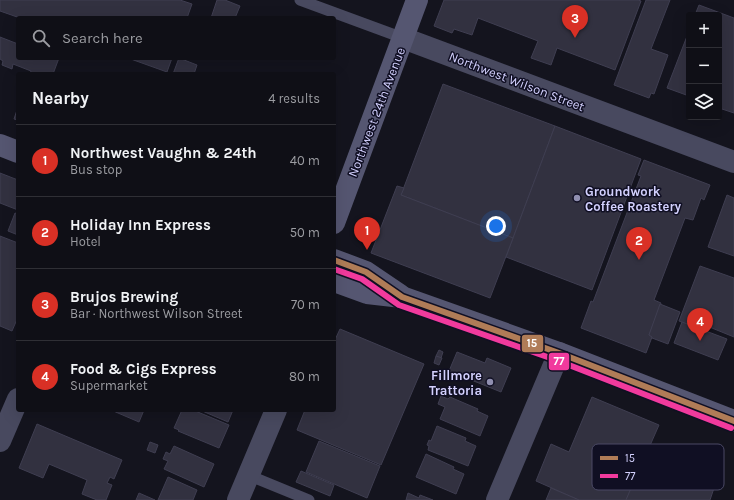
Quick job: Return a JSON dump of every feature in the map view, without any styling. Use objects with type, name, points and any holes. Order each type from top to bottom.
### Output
[{"type":"main road","name":"Northwest 24th Avenue","points":[[336,218],[417,0]]},
{"type":"main road","points":[[0,145],[16,151]]},
{"type":"main road","points":[[336,261],[366,272],[402,297]]},
{"type":"main road","points":[[336,282],[367,293],[402,297],[559,353],[734,421]]},
{"type":"street","name":"Northwest Wilson Street","points":[[404,38],[734,162]]},
{"type":"street","points":[[497,500],[559,353]]},
{"type":"street","points":[[0,441],[16,404]]},
{"type":"street","points":[[238,500],[275,412]]},
{"type":"lane","name":"Northwest Wilson Street","points":[[300,0],[404,38]]},
{"type":"lane","points":[[248,475],[309,500]]},
{"type":"building","points":[[0,0],[180,0],[192,4],[188,16],[16,17],[0,11]]},
{"type":"building","points":[[217,0],[225,0],[240,6],[236,16],[212,16]]},
{"type":"building","points":[[444,0],[641,1],[615,70],[557,48],[551,65],[531,58],[538,41],[478,18],[472,35],[454,29],[452,33],[434,26]]},
{"type":"building","points":[[646,0],[670,0],[651,49],[668,55],[654,94],[651,93],[649,98],[614,85]]},
{"type":"building","points":[[699,5],[718,12],[696,12]]},
{"type":"building","points":[[722,14],[734,18],[734,113],[722,109]]},
{"type":"building","points":[[0,37],[16,43],[16,60],[58,60],[54,72],[31,72],[13,64],[12,69],[2,65],[3,61],[0,59]]},
{"type":"building","points":[[686,39],[686,95],[667,88]]},
{"type":"building","points":[[134,60],[171,60],[167,72]]},
{"type":"building","points":[[178,60],[184,60],[197,65],[195,72],[174,72]]},
{"type":"building","points":[[443,84],[555,126],[513,238],[401,195]]},
{"type":"building","name":"Groundwork Coffee Roastery","points":[[555,126],[641,159],[592,290],[506,257]]},
{"type":"building","points":[[644,160],[710,185],[704,200],[701,198],[693,220],[685,218],[654,300],[661,303],[649,335],[652,337],[646,353],[581,328],[591,301],[593,302],[641,176],[638,175]]},
{"type":"building","points":[[0,173],[16,179],[16,209],[0,203]]},
{"type":"building","points":[[397,186],[404,188],[401,195],[513,238],[490,298],[371,253]]},
{"type":"building","points":[[727,195],[734,198],[734,256],[708,247]]},
{"type":"building","points":[[15,213],[16,213],[16,234],[8,231]]},
{"type":"building","points":[[0,236],[16,242],[16,322],[12,331],[0,326]]},
{"type":"building","points":[[700,266],[734,278],[734,337],[707,326],[705,331],[679,321]]},
{"type":"building","points":[[660,304],[680,312],[668,344],[652,338],[649,335]]},
{"type":"building","points":[[682,322],[727,339],[718,360],[674,343]]},
{"type":"building","points":[[340,329],[424,364],[381,465],[297,430],[304,412],[336,412],[336,338]]},
{"type":"building","points":[[439,350],[443,352],[441,358],[436,356]]},
{"type":"building","name":"Fillmore Trattoria","points":[[457,352],[485,363],[487,358],[511,368],[501,392],[449,371]]},
{"type":"building","points":[[436,356],[442,358],[439,365],[434,363]]},
{"type":"building","points":[[441,396],[448,399],[450,397],[478,409],[477,411],[488,416],[480,436],[440,419],[445,407],[438,404]]},
{"type":"building","points":[[592,397],[659,425],[651,444],[592,444],[592,490],[630,490],[626,500],[579,500],[536,481],[551,444],[569,452]]},
{"type":"building","points":[[116,412],[143,412],[139,422]]},
{"type":"building","points":[[181,412],[198,412],[229,425],[219,448],[174,428]]},
{"type":"building","points":[[205,412],[232,412],[228,422]]},
{"type":"building","points":[[37,424],[122,460],[114,479],[110,477],[107,483],[112,485],[106,500],[97,500],[82,494],[87,480],[49,464],[43,478],[19,468]]},
{"type":"building","points":[[437,426],[466,438],[465,441],[476,446],[468,466],[428,450],[429,446],[427,445],[429,440],[431,441]]},
{"type":"building","points":[[319,441],[380,466],[367,498],[306,472]]},
{"type":"building","points":[[150,442],[158,445],[155,453],[147,450]]},
{"type":"building","points":[[174,446],[214,464],[204,487],[164,469],[168,461],[163,459],[166,452],[170,454]]},
{"type":"building","points":[[426,454],[454,467],[453,469],[464,474],[456,494],[416,477]]},
{"type":"building","points":[[301,471],[334,485],[330,496],[296,482]]},
{"type":"building","points":[[168,477],[197,490],[193,500],[158,500]]},
{"type":"building","points":[[551,488],[579,500],[546,500]]},
{"type":"building","points":[[630,490],[713,490],[710,500],[626,500]]},
{"type":"building","points":[[139,493],[155,500],[136,500]]},
{"type":"building","points":[[408,493],[419,498],[420,495],[433,500],[406,500]]},
{"type":"transit line","name":"15","points":[[336,261],[366,272],[402,297],[559,353],[734,421]]},
{"type":"transit line","name":"77","points":[[336,270],[362,279],[399,305],[556,360],[731,428]]},
{"type":"place","name":"Brujos Brewing","points":[[575,38]]},
{"type":"place","name":"Groundwork Coffee Roastery","points":[[577,198]]},
{"type":"place","name":"Northwest Vaughn & 24th","points":[[367,250]]},
{"type":"place","name":"Holiday Inn Express","points":[[639,260]]},
{"type":"place","name":"Food & Cigs Express","points":[[700,341]]},
{"type":"place","name":"Fillmore Trattoria","points":[[490,382]]}]
